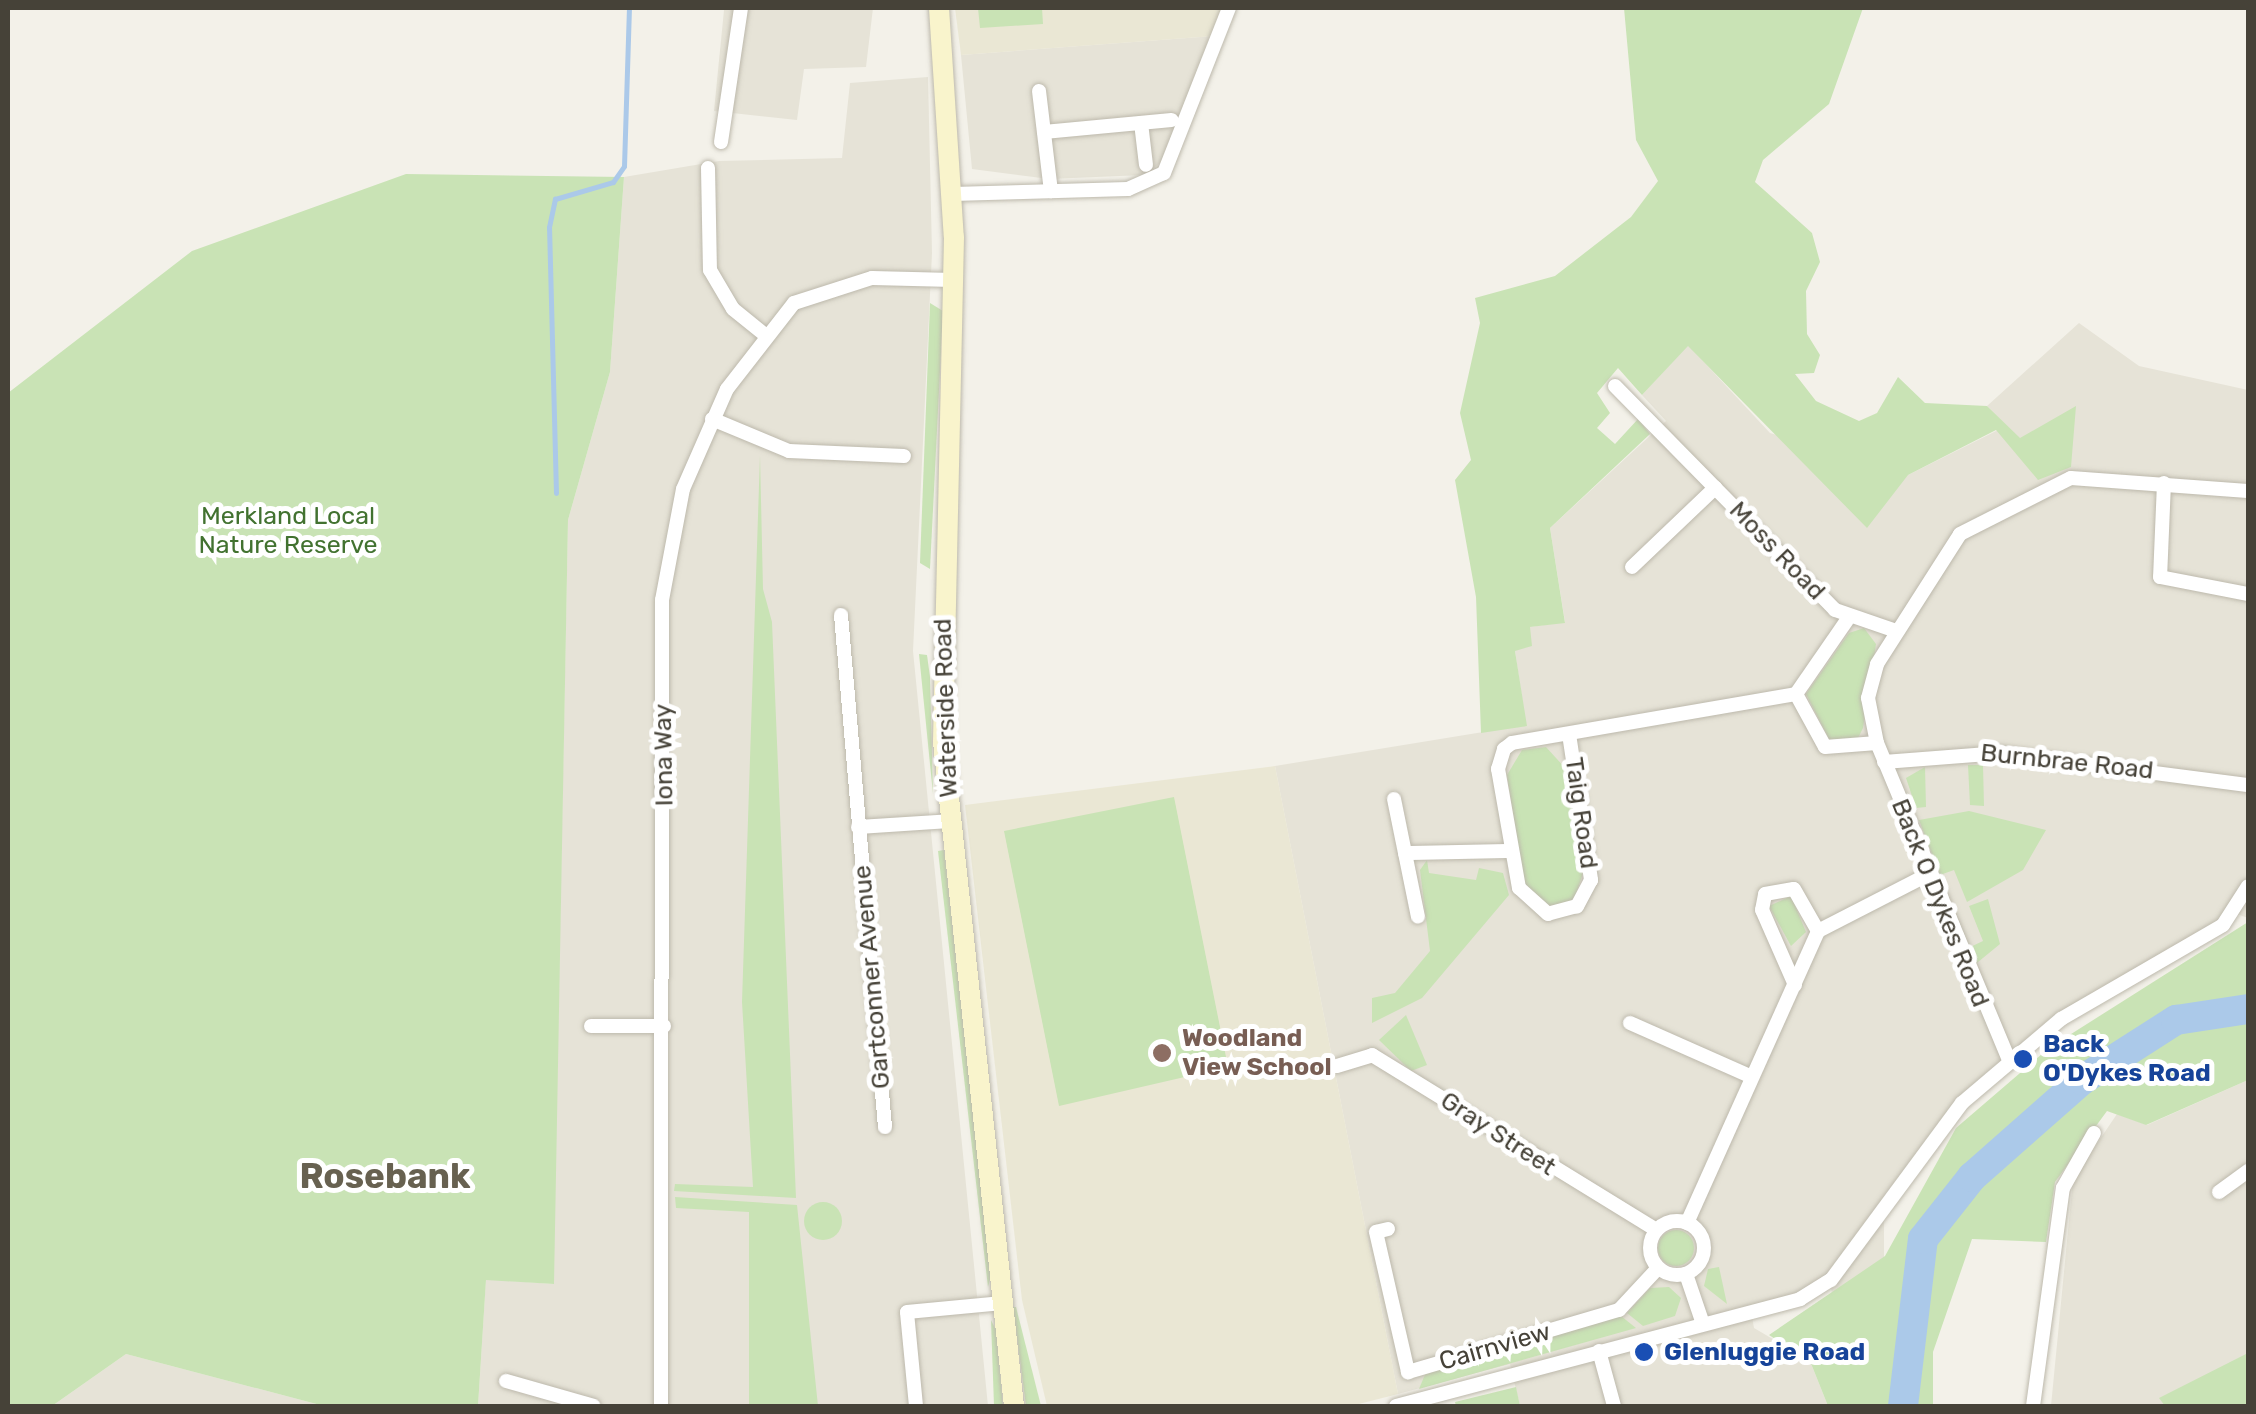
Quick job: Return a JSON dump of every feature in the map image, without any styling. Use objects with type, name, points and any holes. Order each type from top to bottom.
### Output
[{"type":"main road","name":"Waterside Road","points":[[939,8],[953,194],[941,670],[950,820],[1014,1406]]},
{"type":"street","points":[[721,142],[741,8]]},
{"type":"street","points":[[953,194],[1128,189],[1164,173],[1229,8]]},
{"type":"street","points":[[1038,91],[1051,191]]},
{"type":"street","points":[[1044,132],[1171,120]]},
{"type":"street","points":[[1141,123],[1146,165]]},
{"type":"street","points":[[708,168],[710,270],[732,309],[764,333]]},
{"type":"street","name":"Iona Way","points":[[661,1406],[662,600],[683,489],[712,419],[764,333],[825,287],[953,280]]},
{"type":"street","name":"Moss Road","points":[[1615,386],[1847,620],[1896,631]]},
{"type":"street","points":[[712,419],[789,451],[904,456]]},
{"type":"street","name":"Back O Dykes Road","points":[[2009,1060],[1877,743],[1868,698],[1896,631],[1966,530],[2071,478],[2248,491]]},
{"type":"street","points":[[2164,483],[2160,577],[2248,594]]},
{"type":"street","name":"Moss Road","points":[[1632,567],[1716,488]]},
{"type":"street","name":"Gartconner Avenue","points":[[841,615],[886,1128]]},
{"type":"street","points":[[1847,620],[1796,694],[1826,747],[1877,743]]},
{"type":"street","name":"Taig Road","points":[[1569,734],[1591,869],[1582,901],[1559,914],[1531,906],[1512,851],[1498,769],[1504,749],[1569,734],[1796,694]]},
{"type":"street","name":"Burnbrae Road","points":[[1884,762],[2001,753],[2248,785]]},
{"type":"street","points":[[1394,799],[1418,917]]},
{"type":"street","name":"Gartconner Avenue","points":[[858,828],[950,820]]},
{"type":"street","points":[[1405,853],[1512,851]]},
{"type":"street","points":[[1687,1223],[1818,930],[1929,874]]},
{"type":"street","points":[[1396,1406],[1800,1299],[1831,1280],[1861,1251],[1939,1127],[2009,1060],[2222,925],[2248,886]]},
{"type":"street","points":[[1795,985],[1762,910],[1765,894],[1794,889],[1818,930]]},
{"type":"street","points":[[1630,1023],[1752,1077]]},
{"type":"street","points":[[590,1026],[664,1026]]},
{"type":"street","name":"Gray Street","points":[[1337,1066],[1372,1055],[1657,1230]]},
{"type":"street","points":[[2033,1406],[2063,1188],[2094,1133]]},
{"type":"street","points":[[2218,1192],[2248,1171]]},
{"type":"street","points":[[1687,1223],[1704,1244],[1686,1274],[1702,1324]]},
{"type":"street","points":[[1686,1274],[1658,1268],[1650,1254],[1657,1230],[1687,1223]]},
{"type":"street","name":"Cairnview","points":[[1388,1229],[1376,1232],[1408,1372],[1618,1310],[1658,1268]]},
{"type":"street","points":[[916,1406],[907,1312],[1003,1303]]},
{"type":"street","points":[[1599,1351],[1614,1406]]},
{"type":"street","points":[[506,1381],[594,1406]]},
{"type":"shaded area","points":[[708,8],[873,8],[866,67],[804,69],[797,120],[714,111],[724,10]]},
{"type":"shaded area","points":[[955,8],[1223,8],[1214,36],[961,55]]},
{"type":"shaded area","points":[[1214,36],[1163,161],[1143,175],[1049,179],[972,169],[961,55]]},
{"type":"shaded area","points":[[928,77],[932,253],[913,651],[988,1406],[478,1406],[486,1279],[553,1284],[568,520],[610,372],[624,177],[719,161],[842,158],[850,83]]},
{"type":"shaded area","points":[[2079,323],[2139,366],[2248,390],[2248,918],[2234,913],[2061,1019],[1962,1103],[1884,1211],[1884,1350],[1840,1345],[1830,1281],[1751,1311],[1754,1328],[1810,1361],[1828,1406],[1520,1406],[1510,1364],[1398,1394],[1275,766],[1526,725],[1515,651],[1530,627],[1565,622],[1550,528],[1666,421],[1642,395],[1688,345],[1770,433],[1908,475],[2006,426],[1987,406]]},
{"type":"shaded area","name":"Woodland View School","points":[[1275,766],[1398,1394],[1351,1406],[1047,1406],[1022,1300],[965,805]]},
{"type":"shaded area","points":[[2248,1080],[2248,1406],[2051,1406],[2073,1179],[2117,1114],[2147,1125]]},
{"type":"shaded area","points":[[126,1354],[324,1406],[52,1406]]},
{"type":"green space","points":[[978,8],[1042,8],[1043,24],[980,28]]},
{"type":"green space","points":[[1624,8],[1863,8],[1829,104],[1763,160],[1755,182],[1812,233],[1820,262],[1806,291],[1807,334],[1820,355],[1814,373],[1795,374],[1816,401],[1859,421],[1877,413],[1898,377],[1925,403],[1987,406],[2020,438],[2076,406],[2071,467],[2038,480],[1996,430],[1908,475],[1867,528],[1688,346],[1642,395],[1618,368],[1597,393],[1610,413],[1597,428],[1615,444],[1638,419],[1650,434],[1550,528],[1565,623],[1530,627],[1532,646],[1515,651],[1527,726],[1481,733],[1476,597],[1455,480],[1471,460],[1460,413],[1480,323],[1475,298],[1555,276],[1631,217],[1658,181],[1636,140]]},
{"type":"green space","name":"Merkland Local Nature Reserve","points":[[406,174],[624,177],[610,372],[568,520],[554,1284],[486,1280],[478,1406],[324,1406],[126,1354],[52,1406],[8,1406],[8,393],[192,251]]},
{"type":"green space","points":[[930,303],[943,311],[930,569],[920,563]]},
{"type":"green space","points":[[760,455],[763,589],[772,622],[796,1198],[674,1191],[675,1184],[753,1187],[742,1002]]},
{"type":"green space","points":[[1864,628],[1876,644],[1863,728],[1857,740],[1830,741],[1806,694],[1849,633]]},
{"type":"green space","points":[[919,654],[927,655],[930,677],[933,794]]},
{"type":"green space","points":[[1546,747],[1567,770],[1584,870],[1574,900],[1551,907],[1524,884],[1507,775],[1522,750]]},
{"type":"green space","points":[[1968,765],[1983,765],[1984,806],[1970,805]]},
{"type":"green space","points":[[1925,767],[1926,807],[1916,808],[1906,778]]},
{"type":"green space","points":[[1174,797],[1228,1067],[1059,1106],[1004,831]]},
{"type":"green space","points":[[1969,811],[2046,830],[2023,870],[1967,902],[1954,870],[1940,875],[1919,820]]},
{"type":"green space","points":[[944,850],[991,1276],[988,1287],[938,851]]},
{"type":"green space","points":[[1427,860],[1429,873],[1476,880],[1479,868],[1503,873],[1509,895],[1422,998],[1372,1023],[1372,998],[1395,993],[1430,951],[1420,870]]},
{"type":"green space","points":[[1791,896],[1806,932],[1791,946],[1769,906]]},
{"type":"green space","points":[[1988,899],[2000,944],[1972,967],[1966,949],[1983,941],[1969,906]]},
{"type":"green space","points":[[2248,922],[2248,1080],[2146,1125],[2107,1111],[2055,1182],[2046,1242],[1972,1239],[1933,1352],[1933,1406],[1828,1406],[1810,1361],[1769,1335],[1885,1256],[1956,1128],[2049,1048]]},
{"type":"green space","points":[[1406,1015],[1427,1065],[1411,1071],[1379,1040]]},
{"type":"green space","points":[[675,1197],[797,1205],[818,1406],[749,1406],[749,1212],[676,1208]]},
{"type":"green space","points":[[823,1202],[836,1208],[842,1221],[836,1234],[823,1240],[810,1234],[804,1221],[810,1208]]},
{"type":"green space","points":[[1676,1230],[1689,1235],[1694,1248],[1689,1261],[1676,1266],[1663,1261],[1658,1248],[1663,1235]]},
{"type":"green space","points":[[1719,1267],[1727,1304],[1704,1286],[1708,1269]]},
{"type":"green space","points":[[1669,1287],[1681,1298],[1675,1316],[1643,1326],[1627,1313],[1650,1288]]},
{"type":"green space","points":[[1016,1307],[1041,1406],[1026,1406]]},
{"type":"green space","points":[[1621,1316],[1636,1328],[1419,1389],[1426,1372]]},
{"type":"green space","points":[[991,1320],[996,1330],[1003,1406],[994,1406]]},
{"type":"green space","points":[[2248,1353],[2248,1406],[2165,1406],[2159,1398]]},
{"type":"green space","points":[[1516,1387],[1520,1406],[1456,1406],[1455,1402]]},
{"type":"waterway","points":[[556,493],[549,227],[555,199],[613,182],[624,166],[629,8]]},
{"type":"waterway","points":[[1903,1406],[1923,1239],[1972,1177],[2082,1080],[2176,1020],[2248,1009]]},
{"type":"place","name":"Woodland View School","points":[[1162,1053]]},
{"type":"place","name":"Back O'Dykes Road","points":[[2023,1059]]},
{"type":"place","name":"Glenluggie Road","points":[[1644,1352]]},
{"type":"district","name":"Rosebank","points":[[385,1176]]}]
